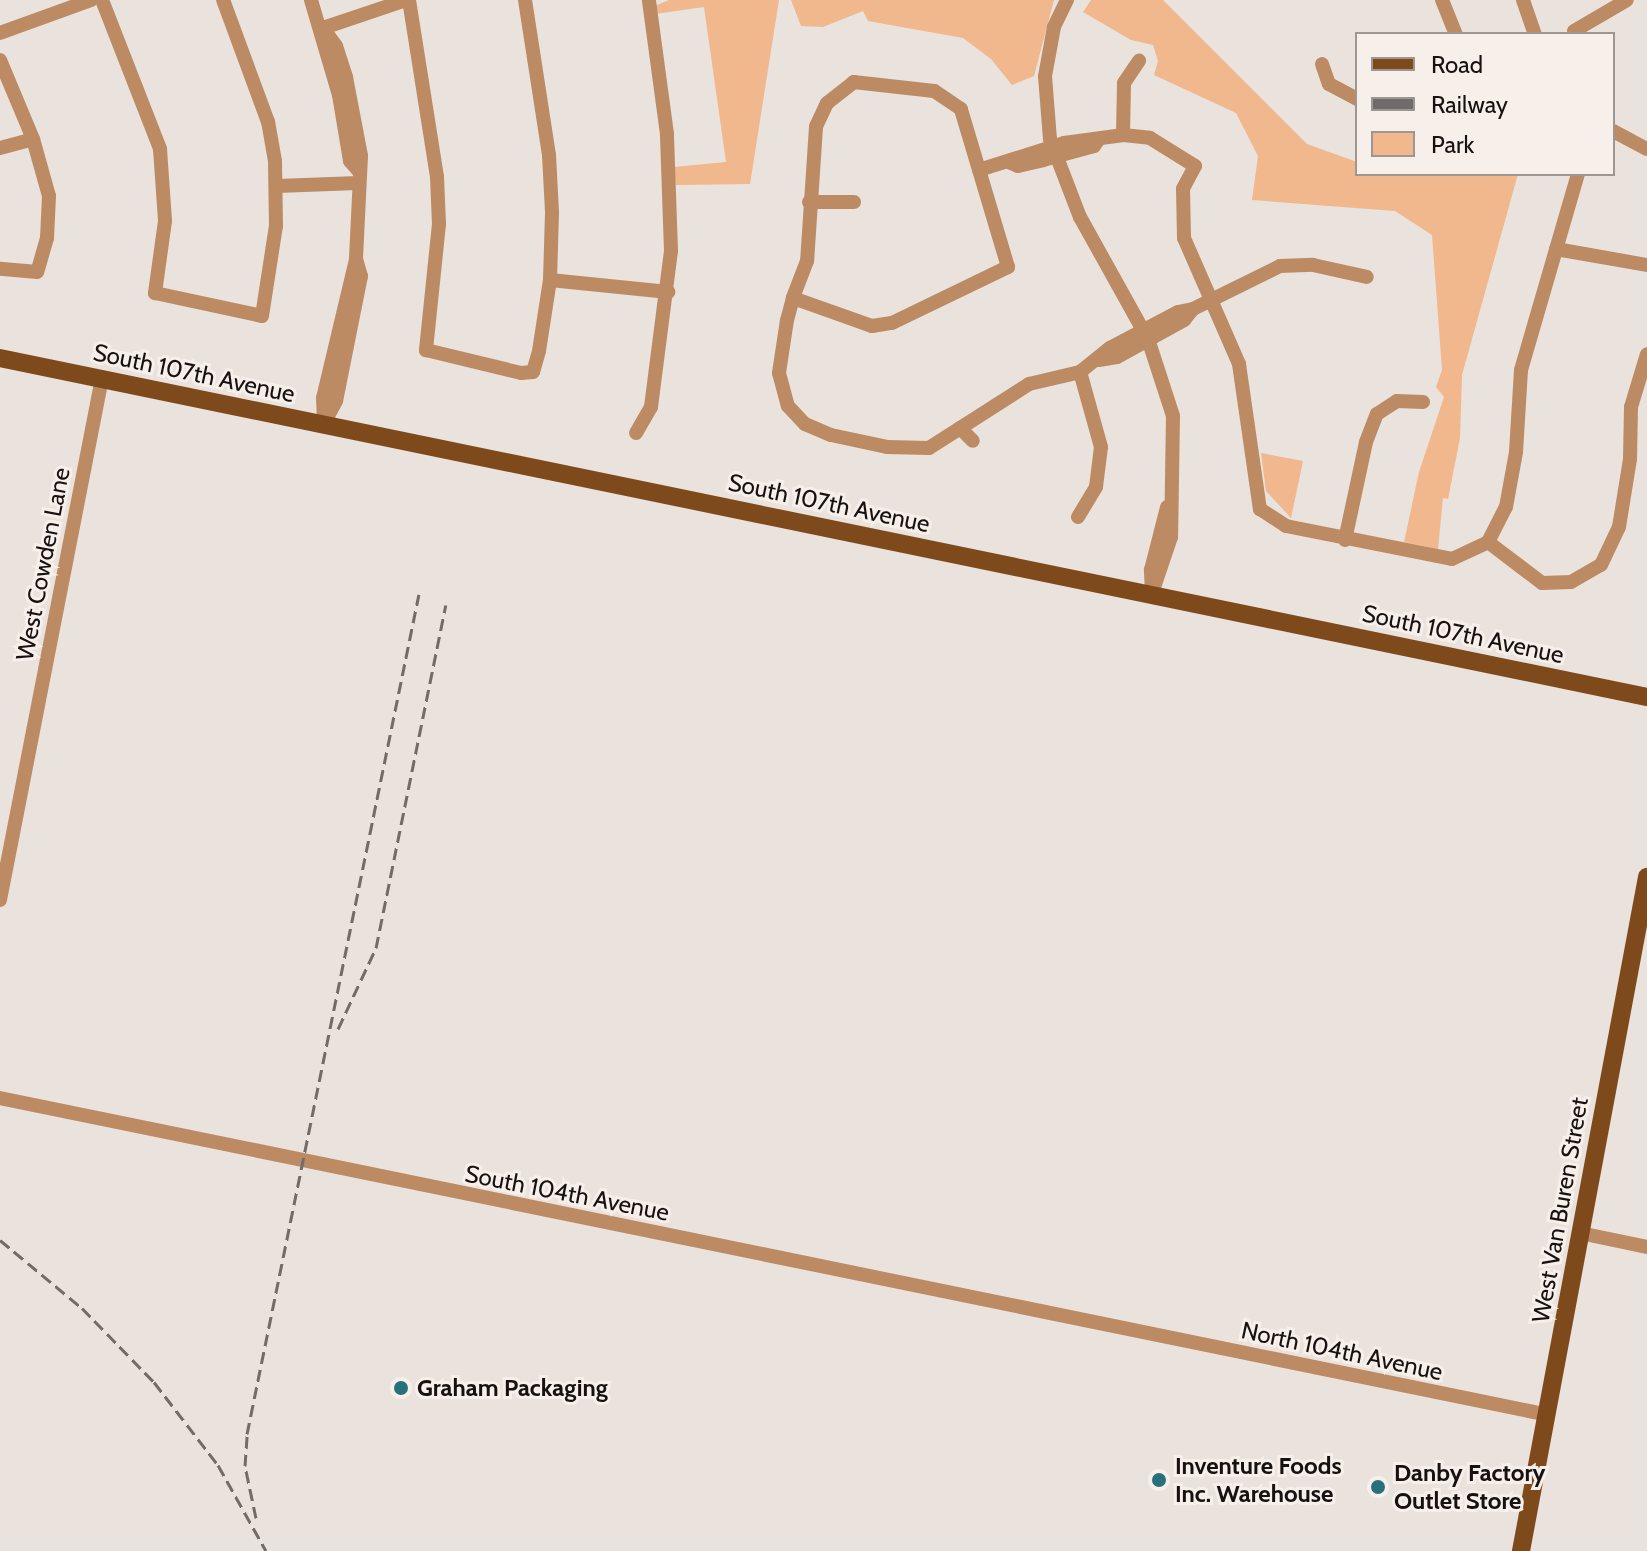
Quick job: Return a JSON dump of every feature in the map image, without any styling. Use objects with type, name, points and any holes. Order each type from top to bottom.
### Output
[{"type":"main road","name":"South 107th Avenue","points":[[0,358],[1647,697]]},
{"type":"main road","name":"West Van Buren Street","points":[[1521,1551],[1647,877]]},
{"type":"street","points":[[0,33],[91,0]]},
{"type":"street","points":[[102,0],[160,149],[165,221],[155,293],[262,316],[273,268],[277,186],[268,122],[223,0]]},
{"type":"street","points":[[311,0],[323,28],[350,161],[358,176],[358,292],[336,401],[324,424]]},
{"type":"street","points":[[323,28],[408,0],[437,177],[439,224],[426,350],[437,357],[533,372],[550,280],[549,155],[525,0]]},
{"type":"street","points":[[636,433],[651,407],[668,292],[672,198],[649,0]]},
{"type":"street","points":[[1067,0],[1054,27],[1045,76],[1053,151],[1080,217],[1146,335],[1173,416],[1171,537],[1152,593]]},
{"type":"street","points":[[1442,0],[1455,32]]},
{"type":"street","points":[[1523,0],[1534,32]]},
{"type":"street","points":[[1574,31],[1627,0]]},
{"type":"street","points":[[0,60],[33,139],[49,196],[47,238],[37,272],[0,269]]},
{"type":"street","points":[[1123,135],[1124,83],[1139,61]]},
{"type":"street","points":[[1322,64],[1329,84],[1355,98]]},
{"type":"street","points":[[793,298],[872,326],[1008,267],[961,109],[934,91],[891,82],[854,82],[827,103],[816,127],[807,261],[793,298],[779,373],[788,406],[818,429],[887,447],[929,448],[1029,384],[1080,372],[1099,360],[1117,357],[1146,335],[1280,266],[1313,265],[1367,277]]},
{"type":"street","points":[[1615,134],[1647,149]]},
{"type":"street","points":[[979,170],[1009,162],[1015,155],[1053,151],[1123,135],[1150,138],[1195,166],[1183,189],[1180,217],[1210,300],[1239,364],[1260,509],[1286,526],[1452,559],[1488,542],[1506,507],[1516,452],[1521,370],[1540,318],[1556,249],[1577,180]]},
{"type":"street","points":[[0,148],[33,139]]},
{"type":"street","points":[[277,186],[358,176]]},
{"type":"street","points":[[809,202],[854,202]]},
{"type":"street","points":[[1556,249],[1647,265]]},
{"type":"street","points":[[550,280],[668,292]]},
{"type":"street","points":[[1488,542],[1542,583],[1571,582],[1601,565],[1619,527],[1630,459],[1631,407],[1647,354]]},
{"type":"street","points":[[1078,517],[1096,487],[1101,447],[1080,372]]},
{"type":"street","name":"West Cowden Lane","points":[[0,900],[102,378]]},
{"type":"street","points":[[1345,540],[1366,442],[1377,414],[1397,401],[1423,402]]},
{"type":"street","points":[[960,428],[973,441]]},
{"type":"street","name":"South 104th Avenue","points":[[0,1098],[1127,1330]]},
{"type":"street","points":[[1580,1233],[1647,1247]]},
{"type":"street","name":"North 104th Avenue","points":[[1127,1330],[1548,1415]]},
{"type":"green space","points":[[669,0],[779,0],[750,184],[676,185],[674,167],[726,162],[704,7],[655,14],[655,6]]},
{"type":"green space","points":[[791,0],[1054,0],[1034,76],[1012,85],[991,59],[963,38],[868,21],[863,11],[823,27],[801,26]]},
{"type":"green space","points":[[1091,0],[1163,0],[1307,144],[1355,161],[1355,176],[1517,176],[1462,375],[1460,438],[1448,499],[1443,498],[1438,549],[1404,542],[1419,472],[1444,397],[1436,387],[1442,370],[1432,235],[1395,211],[1252,200],[1258,156],[1236,113],[1154,75],[1158,61],[1153,45],[1131,40],[1083,12]]},
{"type":"green space","points":[[1261,453],[1303,461],[1291,518],[1266,491]]},
{"type":"railway","points":[[256,1518],[245,1466],[247,1434],[419,594]]},
{"type":"railway","points":[[338,1029],[376,948],[446,605]]},
{"type":"railway","points":[[0,1240],[82,1308],[154,1382],[218,1465],[266,1551]]},
{"type":"place","name":"Graham Packaging","points":[[401,1388]]},
{"type":"place","name":"Inventure Foods Inc. Warehouse","points":[[1159,1480]]},
{"type":"place","name":"Danby Factory Outlet Store","points":[[1378,1487]]}]
